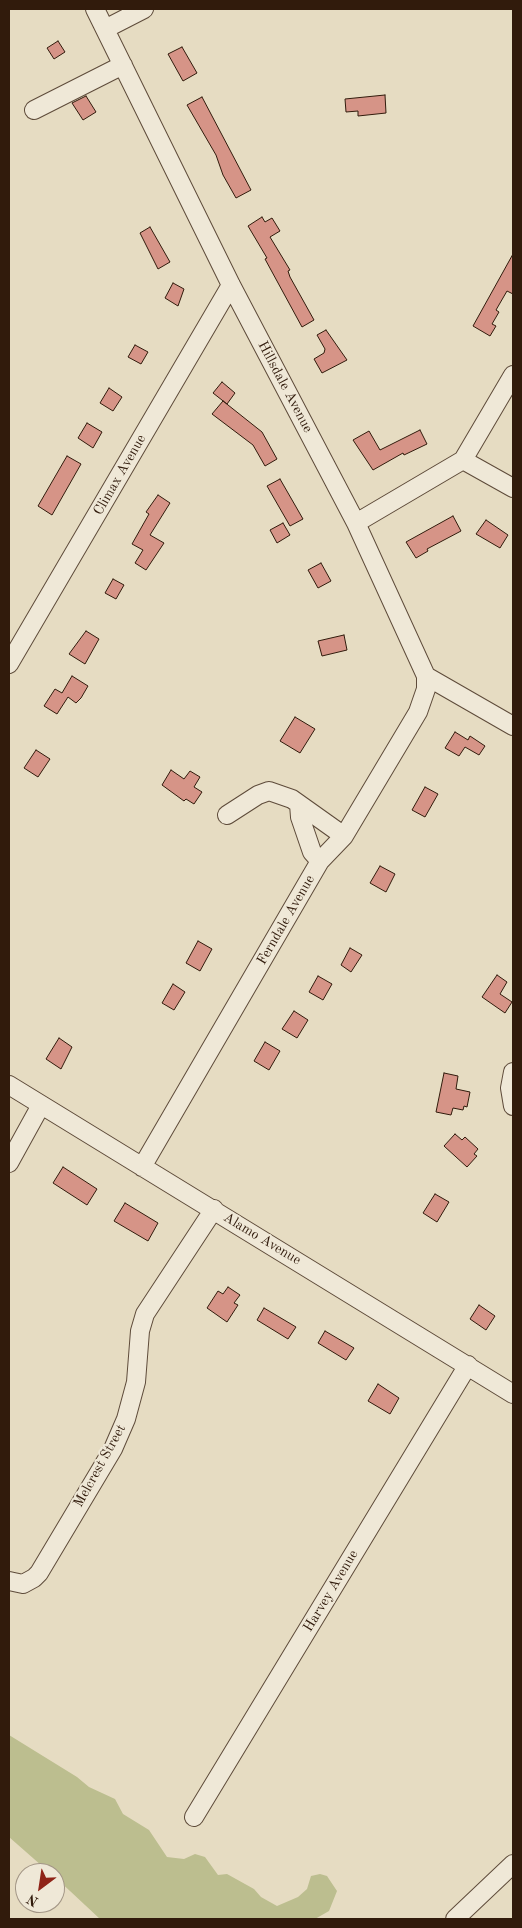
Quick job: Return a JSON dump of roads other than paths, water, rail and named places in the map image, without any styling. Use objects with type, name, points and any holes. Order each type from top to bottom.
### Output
[{"type":"street","name":"Hillsdale Avenue","points":[[95,9],[231,285],[356,522],[426,676]]},
{"type":"street","points":[[105,28],[144,9]]},
{"type":"street","points":[[34,110],[123,65]]},
{"type":"street","name":"Climax Avenue","points":[[9,664],[231,285]]},
{"type":"street","points":[[356,522],[464,460],[513,375]]},
{"type":"street","points":[[464,460],[513,488]]},
{"type":"street","points":[[426,676],[513,726]]},
{"type":"street","name":"Ferndale Avenue","points":[[142,1167],[320,861],[344,836],[418,712],[426,689],[426,676]]},
{"type":"street","points":[[228,814],[258,795],[269,791],[280,793],[344,836]]},
{"type":"street","points":[[299,804],[300,817],[308,834],[312,852],[320,861]]},
{"type":"street","points":[[513,1072],[510,1088],[513,1106]]},
{"type":"street","name":"Alamo Avenue","points":[[9,1085],[468,1364],[513,1394]]},
{"type":"street","points":[[9,1163],[41,1105]]},
{"type":"street","name":"Melcrest Street","points":[[9,1581],[22,1584],[29,1582],[38,1573],[113,1449],[126,1419],[136,1382],[140,1331],[145,1314],[214,1209]]},
{"type":"street","name":"Harvey Avenue","points":[[194,1817],[468,1364]]},
{"type":"street","points":[[455,1919],[513,1864]]}]
